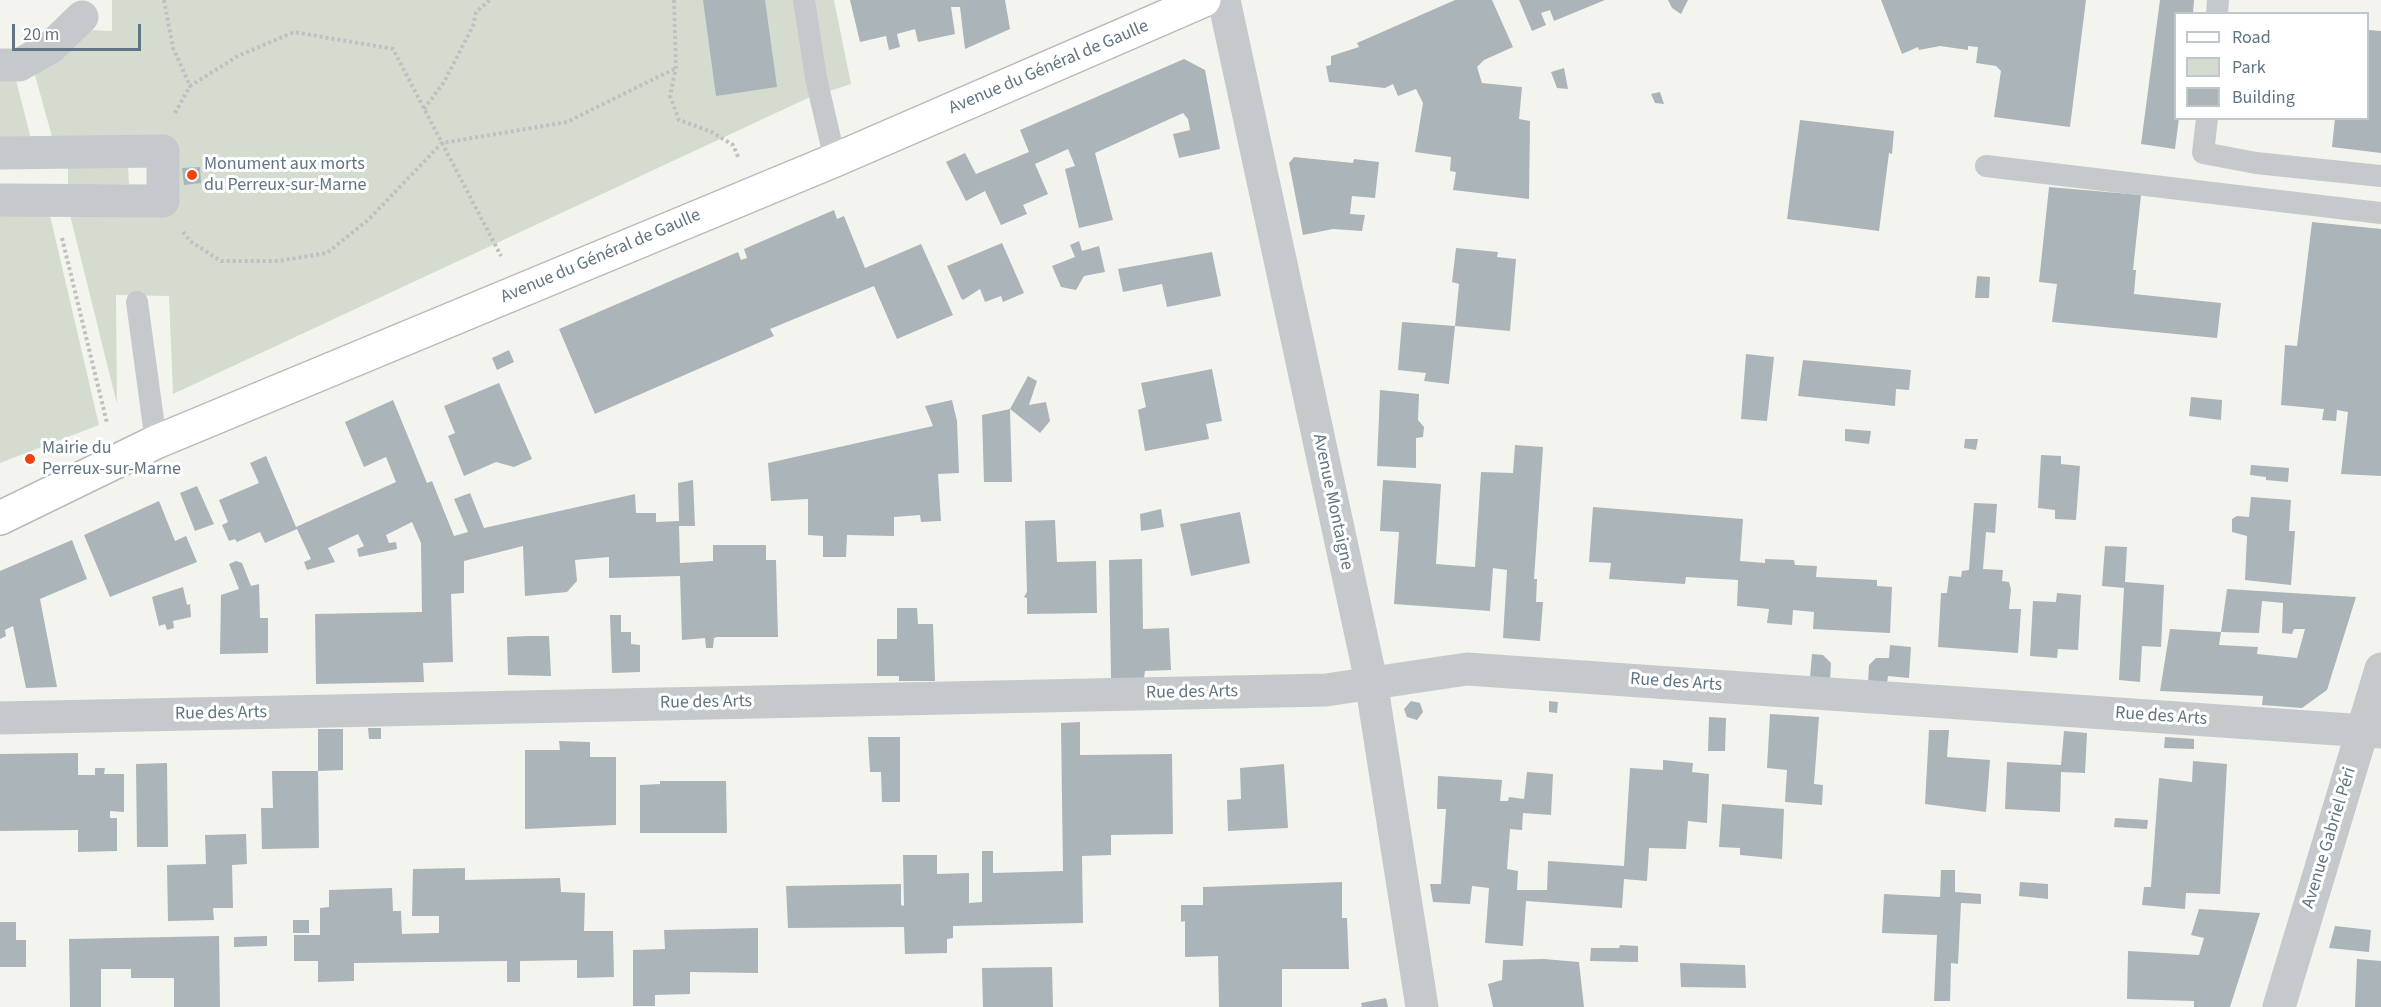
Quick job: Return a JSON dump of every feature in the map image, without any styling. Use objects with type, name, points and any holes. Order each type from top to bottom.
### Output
[{"type":"street","name":"Avenue du Général de Gaulle","points":[[0,518],[156,442],[835,160],[1204,0]]},
{"type":"street","name":"Avenue Montaigne","points":[[1224,0],[1371,681],[1422,1007]]},
{"type":"street","points":[[0,65],[19,65],[27,61],[51,46],[82,17]]},
{"type":"street","points":[[0,153],[163,151],[163,201],[0,200]]},
{"type":"street","name":"Rue des Arts","points":[[0,718],[1326,690],[1371,681],[1467,669],[2371,732]]},
{"type":"street","name":"Avenue Gabriel Péri","points":[[2279,1007],[2371,732],[2381,669]]},
{"type":"lane","points":[[804,0],[816,78],[835,160]]},
{"type":"lane","points":[[2207,120],[2203,153],[2256,163],[2381,176]]},
{"type":"lane","points":[[1986,166],[2381,213]]},
{"type":"lane","points":[[137,302],[156,442]]},
{"type":"path","points":[[164,0],[173,48],[190,86]]},
{"type":"path","points":[[424,109],[444,82],[473,26],[476,12],[490,0]]},
{"type":"path","points":[[674,0],[676,68],[670,96],[680,120],[710,131],[733,145],[754,193]]},
{"type":"path","points":[[172,118],[190,86],[238,56],[294,32],[393,49],[520,291]]},
{"type":"path","points":[[163,201],[190,241],[221,261],[278,261],[327,253],[368,220],[442,143],[567,122],[676,68]]},
{"type":"path","points":[[53,200],[117,461]]},
{"type":"green space","points":[[112,0],[834,0],[851,84],[808,98],[173,394],[169,296],[116,295],[117,404],[69,211],[147,209],[147,145],[54,144],[33,68],[73,48],[90,30],[112,31]]},
{"type":"green space","points":[[14,72],[32,143],[0,148],[0,74]]},
{"type":"green space","points":[[68,167],[128,167],[129,184],[68,185]]},
{"type":"green space","points":[[0,211],[49,211],[99,425],[0,463]]},
{"type":"building","points":[[703,0],[765,0],[777,87],[716,96]]},
{"type":"building","points":[[850,0],[1005,0],[1010,29],[965,49],[960,7],[951,7],[955,34],[918,42],[915,29],[897,34],[900,47],[889,50],[886,36],[860,42]]},
{"type":"building","points":[[1455,0],[1492,0],[1513,47],[1484,60],[1477,67],[1482,83],[1522,87],[1519,119],[1530,121],[1529,199],[1453,190],[1456,172],[1450,171],[1451,157],[1415,152],[1423,103],[1416,89],[1398,96],[1393,84],[1385,88],[1329,82],[1326,66],[1331,65],[1331,56],[1359,47],[1357,43]]},
{"type":"building","points":[[1519,0],[1605,0],[1554,21],[1550,10],[1541,13],[1546,25],[1532,31]]},
{"type":"building","points":[[1668,0],[1688,0],[1681,14],[1672,8]]},
{"type":"building","points":[[1881,0],[2086,0],[2070,127],[1994,117],[2001,71],[1996,66],[1976,63],[1978,47],[1968,46],[1968,50],[1940,46],[1919,50],[1918,47],[1902,54]]},
{"type":"building","points":[[2160,0],[2194,0],[2193,12],[2174,12],[2174,120],[2179,120],[2175,149],[2141,144]]},
{"type":"building","points":[[2369,30],[2381,31],[2381,153],[2332,147],[2335,120],[2369,120]]},
{"type":"building","points":[[1184,59],[1205,70],[1220,149],[1179,158],[1173,134],[1190,130],[1188,119],[1183,113],[1095,153],[1113,220],[1079,228],[1065,169],[1075,166],[1068,149],[1035,164],[1048,194],[1023,205],[1027,214],[1001,225],[985,191],[966,201],[946,162],[965,153],[976,174],[1029,152],[1020,130]]},
{"type":"building","points":[[1564,68],[1568,89],[1557,88],[1551,72]]},
{"type":"building","points":[[1660,92],[1664,104],[1655,103],[1651,94]]},
{"type":"building","points":[[1800,120],[1894,131],[1879,231],[1787,219]]},
{"type":"building","points":[[1294,157],[1353,163],[1354,159],[1379,162],[1375,198],[1352,196],[1350,214],[1365,215],[1362,231],[1333,229],[1303,235],[1289,163]]},
{"type":"building","name":"Monument aux morts du Perreux-sur-Marne","points":[[200,167],[201,183],[184,185],[182,168]]},
{"type":"building","points":[[2049,187],[2141,195],[2133,270],[2136,270],[2134,294],[2221,303],[2217,338],[2052,322],[2057,284],[2039,282]]},
{"type":"building","points":[[834,210],[837,219],[844,216],[865,268],[921,244],[953,315],[897,339],[874,286],[770,329],[774,336],[595,414],[559,329],[738,252],[741,260],[747,258],[744,249]]},
{"type":"building","points":[[2312,222],[2381,229],[2381,476],[2341,474],[2348,412],[2337,410],[2336,421],[2322,420],[2324,409],[2281,405],[2285,345],[2297,346]]},
{"type":"building","points":[[1079,241],[1082,251],[1099,246],[1105,272],[1084,276],[1076,290],[1061,287],[1052,266],[1075,257],[1070,245]]},
{"type":"building","points":[[1002,243],[1024,293],[1003,302],[1001,296],[985,302],[980,289],[963,300],[947,266]]},
{"type":"building","points":[[1456,248],[1498,252],[1497,257],[1516,259],[1510,331],[1455,326],[1459,284],[1452,282]]},
{"type":"building","points":[[1212,252],[1221,296],[1167,307],[1162,284],[1123,292],[1118,269]]},
{"type":"building","points":[[1977,276],[1990,277],[1989,298],[1975,298]]},
{"type":"building","points":[[1402,322],[1455,326],[1449,384],[1424,381],[1426,373],[1398,370]]},
{"type":"building","points":[[509,350],[514,362],[497,370],[492,358]]},
{"type":"building","points":[[1746,354],[1774,357],[1767,421],[1741,419]]},
{"type":"building","points":[[1803,360],[1911,370],[1909,390],[1896,389],[1895,406],[1798,396]]},
{"type":"building","points":[[1212,369],[1222,421],[1206,424],[1209,439],[1145,451],[1138,410],[1146,407],[1141,383]]},
{"type":"building","points":[[1028,376],[1037,381],[1029,405],[1046,402],[1050,421],[1040,433],[1010,409]]},
{"type":"building","points":[[499,383],[532,459],[514,467],[496,462],[464,476],[448,436],[455,433],[444,406]]},
{"type":"building","points":[[1380,390],[1419,394],[1418,420],[1424,427],[1423,437],[1416,438],[1416,468],[1377,466]]},
{"type":"building","points":[[2191,397],[2222,400],[2221,420],[2189,416]]},
{"type":"building","points":[[393,400],[427,483],[432,481],[454,536],[468,532],[454,499],[470,493],[484,528],[635,494],[636,513],[656,513],[656,522],[679,521],[678,483],[693,480],[695,526],[679,526],[680,563],[713,561],[713,545],[766,545],[766,560],[776,560],[778,637],[717,637],[714,638],[713,648],[706,648],[705,638],[682,640],[680,576],[609,578],[609,557],[575,560],[577,581],[567,592],[525,596],[523,546],[464,561],[464,593],[451,594],[453,662],[423,663],[424,682],[316,684],[315,614],[422,612],[421,543],[412,522],[386,535],[389,543],[396,542],[397,549],[359,557],[357,549],[364,546],[358,534],[328,548],[335,562],[307,570],[304,562],[311,559],[297,529],[265,543],[260,532],[237,542],[235,539],[229,541],[222,525],[228,522],[219,500],[259,483],[250,463],[266,456],[296,527],[396,482],[386,457],[364,467],[345,422]]},
{"type":"building","points":[[952,400],[957,421],[959,473],[938,474],[941,521],[921,522],[920,515],[894,517],[894,536],[847,535],[846,557],[823,557],[823,536],[808,535],[808,499],[771,501],[768,463],[933,426],[925,406]]},
{"type":"building","points":[[1010,409],[1012,482],[984,482],[982,415]]},
{"type":"building","points":[[1845,429],[1871,431],[1869,444],[1845,441]]},
{"type":"building","points":[[1965,439],[1978,439],[1976,450],[1964,448]]},
{"type":"building","points":[[1515,445],[1543,447],[1534,579],[1537,579],[1536,602],[1543,602],[1540,641],[1503,638],[1507,570],[1493,568],[1490,611],[1394,604],[1399,532],[1380,531],[1383,480],[1441,484],[1436,564],[1475,567],[1481,472],[1513,473]]},
{"type":"building","points":[[2041,455],[2061,456],[2061,464],[2080,466],[2076,520],[2055,519],[2055,510],[2038,508]]},
{"type":"building","points":[[2251,465],[2289,468],[2288,482],[2266,480],[2266,477],[2250,475]]},
{"type":"building","points":[[197,486],[214,524],[195,531],[180,493]]},
{"type":"building","points":[[2251,497],[2291,500],[2289,531],[2295,531],[2291,585],[2245,580],[2247,536],[2232,532],[2232,519],[2237,516],[2249,517]]},
{"type":"building","points":[[159,501],[175,541],[186,536],[197,562],[110,597],[84,535]]},
{"type":"building","points":[[1974,503],[1997,504],[1995,533],[1986,532],[1983,569],[2003,570],[2002,581],[2009,582],[2011,589],[2009,609],[2021,609],[2018,653],[1938,647],[1941,593],[1947,593],[1949,576],[1961,577],[1962,571],[1969,570]]},
{"type":"building","points":[[1593,507],[1743,519],[1740,561],[1765,563],[1765,559],[1794,560],[1795,565],[1817,566],[1816,577],[1877,580],[1877,586],[1892,587],[1890,633],[1813,629],[1814,612],[1793,610],[1792,625],[1767,623],[1769,609],[1737,606],[1738,580],[1686,577],[1685,584],[1609,579],[1611,563],[1589,562]]},
{"type":"building","points":[[1161,509],[1164,527],[1141,531],[1140,514]]},
{"type":"building","points":[[1240,512],[1250,563],[1191,576],[1180,524]]},
{"type":"building","points":[[1055,520],[1057,562],[1096,561],[1097,613],[1027,614],[1027,598],[1024,597],[1027,592],[1025,521]]},
{"type":"building","points":[[72,540],[87,579],[40,599],[57,687],[26,688],[13,626],[5,630],[6,636],[0,639],[0,571]]},
{"type":"building","points":[[2105,546],[2127,547],[2125,582],[2164,585],[2161,647],[2142,646],[2140,682],[2119,680],[2124,588],[2102,586]]},
{"type":"building","points":[[1142,559],[1143,629],[1169,628],[1171,670],[1145,671],[1144,678],[1111,678],[1109,560]]},
{"type":"building","points":[[236,561],[242,563],[251,586],[259,584],[260,618],[268,618],[268,653],[220,654],[221,595],[239,589],[229,564]]},
{"type":"building","points":[[183,587],[187,605],[190,604],[191,617],[173,621],[174,628],[167,630],[165,624],[159,626],[152,597]]},
{"type":"building","points":[[2227,589],[2356,597],[2327,690],[2302,708],[2262,705],[2263,696],[2160,691],[2170,629],[2221,632]],"holes":[[[2262,601],[2283,603],[2282,633],[2292,634],[2294,629],[2305,629],[2297,658],[2257,654],[2258,647],[2219,645],[2221,632],[2259,633]]]},
{"type":"building","points":[[2057,593],[2081,595],[2078,650],[2058,649],[2057,658],[2030,656],[2033,601],[2056,602]]},
{"type":"building","points":[[897,608],[917,608],[918,624],[933,624],[935,681],[899,681],[899,676],[877,676],[877,639],[897,639]]},
{"type":"building","points":[[610,615],[621,615],[621,632],[631,632],[631,644],[640,645],[640,672],[612,673]]},
{"type":"building","points":[[549,636],[551,676],[508,675],[507,637]]},
{"type":"building","points":[[1890,645],[1911,647],[1909,678],[1888,676],[1887,684],[1868,683],[1869,665],[1876,658],[1889,658]]},
{"type":"building","points":[[1812,654],[1823,655],[1831,663],[1830,681],[1810,677]]},
{"type":"building","points":[[1411,701],[1420,703],[1423,712],[1417,720],[1407,717],[1404,709]]},
{"type":"building","points":[[1549,701],[1558,702],[1557,713],[1549,712]]},
{"type":"building","points":[[1770,714],[1819,717],[1814,784],[1823,785],[1822,805],[1785,802],[1787,770],[1767,768]]},
{"type":"building","points":[[1709,717],[1726,718],[1725,751],[1708,751]]},
{"type":"building","points":[[1080,722],[1080,755],[1172,754],[1173,834],[1111,835],[1111,855],[1082,856],[1083,923],[953,926],[953,938],[947,939],[947,953],[905,954],[904,927],[788,928],[786,886],[901,884],[901,905],[904,906],[903,855],[937,855],[937,874],[969,873],[969,903],[982,902],[982,851],[993,851],[993,873],[1063,871],[1061,723]]},
{"type":"building","points":[[368,728],[381,728],[381,739],[369,739]]},
{"type":"building","points":[[318,729],[343,729],[343,770],[318,771]]},
{"type":"building","points":[[1929,730],[1949,730],[1947,757],[1990,760],[1986,812],[1925,804]]},
{"type":"building","points":[[2064,731],[2087,733],[2085,773],[2061,772],[2060,812],[2005,809],[2007,762],[2061,765]]},
{"type":"building","points":[[868,737],[900,737],[900,802],[882,802],[881,772],[870,772]]},
{"type":"building","points":[[2165,737],[2194,739],[2194,749],[2164,748]]},
{"type":"building","points":[[559,741],[590,742],[590,757],[616,757],[616,825],[525,829],[525,750],[560,750]]},
{"type":"building","points":[[78,753],[78,775],[95,775],[95,768],[105,768],[104,774],[124,774],[124,812],[110,811],[110,818],[117,818],[117,851],[78,852],[78,830],[0,831],[0,754]]},
{"type":"building","points":[[1663,760],[1693,763],[1692,772],[1709,774],[1707,823],[1688,821],[1686,849],[1649,848],[1647,881],[1624,879],[1622,908],[1526,901],[1523,946],[1485,943],[1489,888],[1472,886],[1470,904],[1433,902],[1430,884],[1441,884],[1446,809],[1437,809],[1438,776],[1502,780],[1500,801],[1508,801],[1509,797],[1524,799],[1527,772],[1553,774],[1551,815],[1523,813],[1522,830],[1510,829],[1507,869],[1518,871],[1517,890],[1547,890],[1548,861],[1624,866],[1630,768],[1663,770]]},
{"type":"building","points":[[2193,761],[2227,764],[2220,894],[2186,893],[2185,909],[2142,905],[2144,887],[2151,887],[2159,778],[2192,782]]},
{"type":"building","points":[[167,763],[168,847],[137,847],[136,764]]},
{"type":"building","points":[[1284,764],[1288,828],[1228,831],[1227,800],[1241,799],[1240,768]]},
{"type":"building","points":[[272,771],[318,771],[319,848],[262,849],[261,808],[273,808]]},
{"type":"building","points":[[660,781],[726,781],[727,833],[640,833],[640,785],[660,784]]},
{"type":"building","points":[[1722,804],[1784,809],[1782,859],[1740,855],[1740,848],[1719,847]]},
{"type":"building","points":[[2115,818],[2148,820],[2147,829],[2114,827]]},
{"type":"building","points":[[246,834],[247,864],[232,865],[233,908],[213,908],[214,920],[168,921],[167,865],[206,864],[205,835]]},
{"type":"building","points":[[465,868],[465,880],[560,878],[561,892],[585,893],[584,931],[613,931],[614,977],[577,978],[577,960],[520,961],[520,982],[507,982],[507,961],[354,963],[354,981],[318,982],[318,961],[294,961],[294,935],[320,935],[320,908],[329,907],[329,890],[392,888],[393,911],[401,911],[402,934],[439,933],[439,916],[412,916],[413,869]]},
{"type":"building","points":[[1941,870],[1955,870],[1955,892],[1981,894],[1981,904],[1961,903],[1958,964],[1951,963],[1950,1001],[1934,1001],[1937,935],[1882,933],[1884,894],[1940,897]]},
{"type":"building","points":[[1342,882],[1342,918],[1347,918],[1349,969],[1282,969],[1282,1007],[1219,1007],[1218,956],[1185,957],[1185,921],[1181,922],[1181,905],[1203,905],[1203,887]]},
{"type":"building","points":[[2020,882],[2048,884],[2048,899],[2019,896]]},
{"type":"building","points":[[2199,909],[2260,913],[2230,1007],[2194,1007],[2194,1001],[2127,999],[2128,951],[2199,955],[2204,938],[2191,935]]},
{"type":"building","points":[[293,920],[309,920],[309,933],[293,933]]},
{"type":"building","points":[[0,922],[16,922],[16,940],[26,940],[26,967],[0,967]]},
{"type":"building","points":[[2335,926],[2371,930],[2369,952],[2329,948]]},
{"type":"building","points":[[758,928],[758,973],[690,972],[690,994],[655,995],[655,1006],[633,1006],[633,950],[665,949],[664,930]]},
{"type":"building","points":[[219,936],[220,1007],[174,1007],[174,978],[131,978],[131,969],[101,969],[101,1007],[70,1007],[69,939]]},
{"type":"building","points":[[267,936],[267,946],[234,947],[234,937]]},
{"type":"building","points":[[1620,945],[1638,946],[1638,962],[1590,961],[1591,948],[1619,948]]},
{"type":"building","points":[[1544,959],[1579,962],[1584,1007],[1493,1007],[1488,984],[1502,980],[1503,960]]},
{"type":"building","points":[[2357,959],[2381,961],[2381,1007],[2355,1007]]},
{"type":"building","points":[[1680,963],[1745,965],[1746,988],[1681,987]]},
{"type":"building","points":[[1052,967],[1053,1007],[983,1007],[982,968]]},
{"type":"building","points":[[1386,998],[1388,1007],[1362,1007],[1361,1003]]},
{"type":"place","name":"Monument aux morts du Perreux-sur-Marne","points":[[192,175]]},
{"type":"place","name":"Mairie du Perreux-sur-Marne","points":[[30,459]]}]
